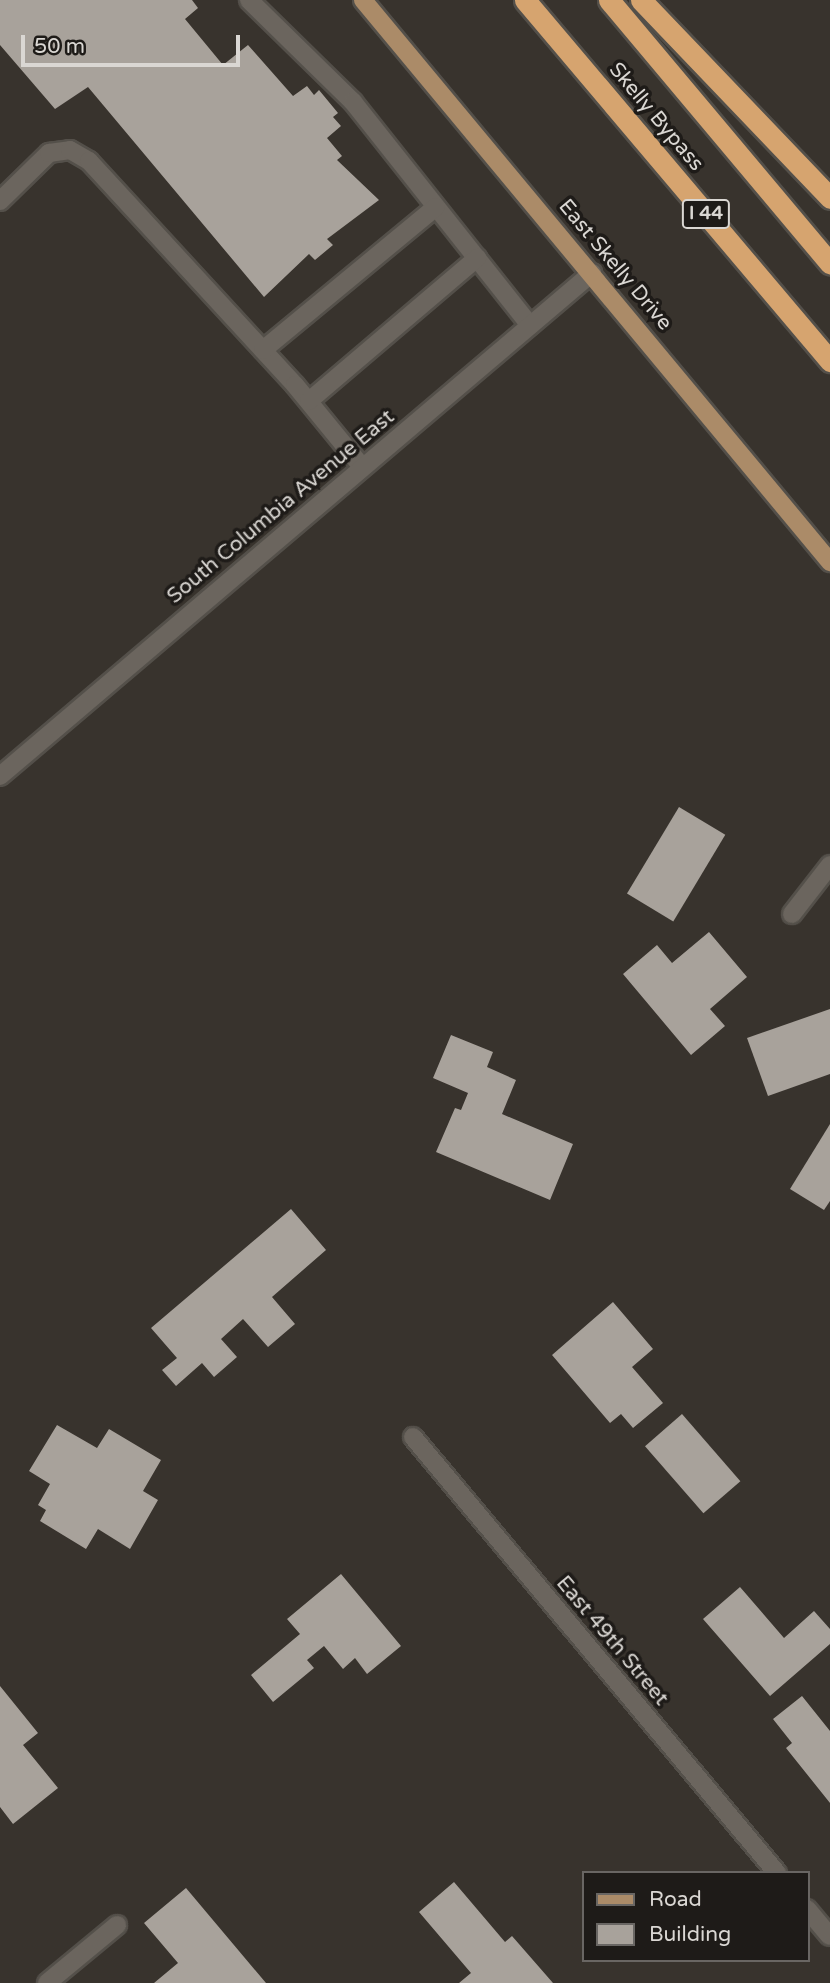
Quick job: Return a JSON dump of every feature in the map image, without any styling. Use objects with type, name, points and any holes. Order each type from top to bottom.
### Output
[{"type":"highway","name":"Skelly Bypass","points":[[526,0],[830,362]]},
{"type":"highway","name":"Skelly Bypass","points":[[609,0],[830,263]]},
{"type":"highway","points":[[641,0],[830,198]]},
{"type":"main road","name":"East Skelly Drive","points":[[363,0],[830,562]]},
{"type":"street","points":[[263,4],[353,102],[530,325]]},
{"type":"street","points":[[0,201],[49,153],[70,149],[89,162],[309,401],[362,467]]},
{"type":"street","points":[[263,350],[436,207]]},
{"type":"street","points":[[309,401],[477,258]]},
{"type":"street","name":"South Columbia Avenue East","points":[[0,776],[592,273]]},
{"type":"street","points":[[792,914],[830,865]]},
{"type":"street","name":"East 49th Street","points":[[412,1437],[775,1871]]},
{"type":"street","points":[[809,1911],[830,1936]]},
{"type":"street","points":[[47,1983],[117,1925]]},
{"type":"building","points":[[0,0],[192,0],[198,8],[185,19],[223,65],[248,45],[293,96],[307,86],[314,95],[319,90],[338,113],[333,117],[341,126],[327,138],[342,156],[337,160],[379,200],[327,239],[333,245],[315,260],[309,254],[264,297],[88,87],[55,109],[0,45]]},
{"type":"building","points":[[679,807],[725,835],[673,921],[627,894]]},
{"type":"building","points":[[709,932],[747,977],[710,1009],[725,1026],[691,1055],[623,974],[657,945],[672,963]]},
{"type":"building","points":[[830,1009],[830,1074],[768,1096],[747,1038]]},
{"type":"building","points":[[451,1035],[493,1052],[487,1067],[516,1080],[502,1114],[573,1144],[550,1200],[436,1152],[455,1108],[461,1110],[468,1093],[433,1078]]},
{"type":"building","points":[[830,1124],[830,1201],[824,1210],[790,1189]]},
{"type":"building","points":[[291,1209],[326,1250],[272,1297],[295,1324],[268,1347],[243,1319],[221,1339],[237,1357],[214,1377],[202,1363],[176,1386],[162,1370],[177,1358],[151,1328]]},
{"type":"building","points":[[613,1302],[653,1349],[632,1367],[663,1403],[633,1428],[621,1414],[610,1423],[552,1355]]},
{"type":"building","points":[[682,1414],[740,1481],[703,1513],[645,1446]]},
{"type":"building","points":[[57,1425],[97,1448],[109,1429],[161,1460],[143,1491],[158,1500],[130,1549],[98,1529],[86,1549],[40,1521],[46,1510],[38,1505],[50,1484],[29,1471]]},
{"type":"building","points":[[341,1574],[401,1646],[367,1674],[355,1658],[343,1669],[324,1646],[307,1660],[314,1668],[273,1702],[251,1675],[300,1634],[287,1619]]},
{"type":"building","points":[[740,1587],[784,1638],[814,1611],[830,1629],[830,1644],[770,1696],[703,1619]]},
{"type":"building","points":[[0,1686],[38,1733],[23,1745],[58,1788],[13,1824],[0,1807]]},
{"type":"building","points":[[802,1696],[830,1731],[830,1803],[786,1748],[792,1743],[773,1719]]},
{"type":"building","points":[[454,1882],[505,1942],[512,1936],[553,1983],[459,1983],[471,1973],[419,1912]]},
{"type":"building","points":[[186,1888],[266,1983],[154,1983],[178,1963],[144,1923]]}]
